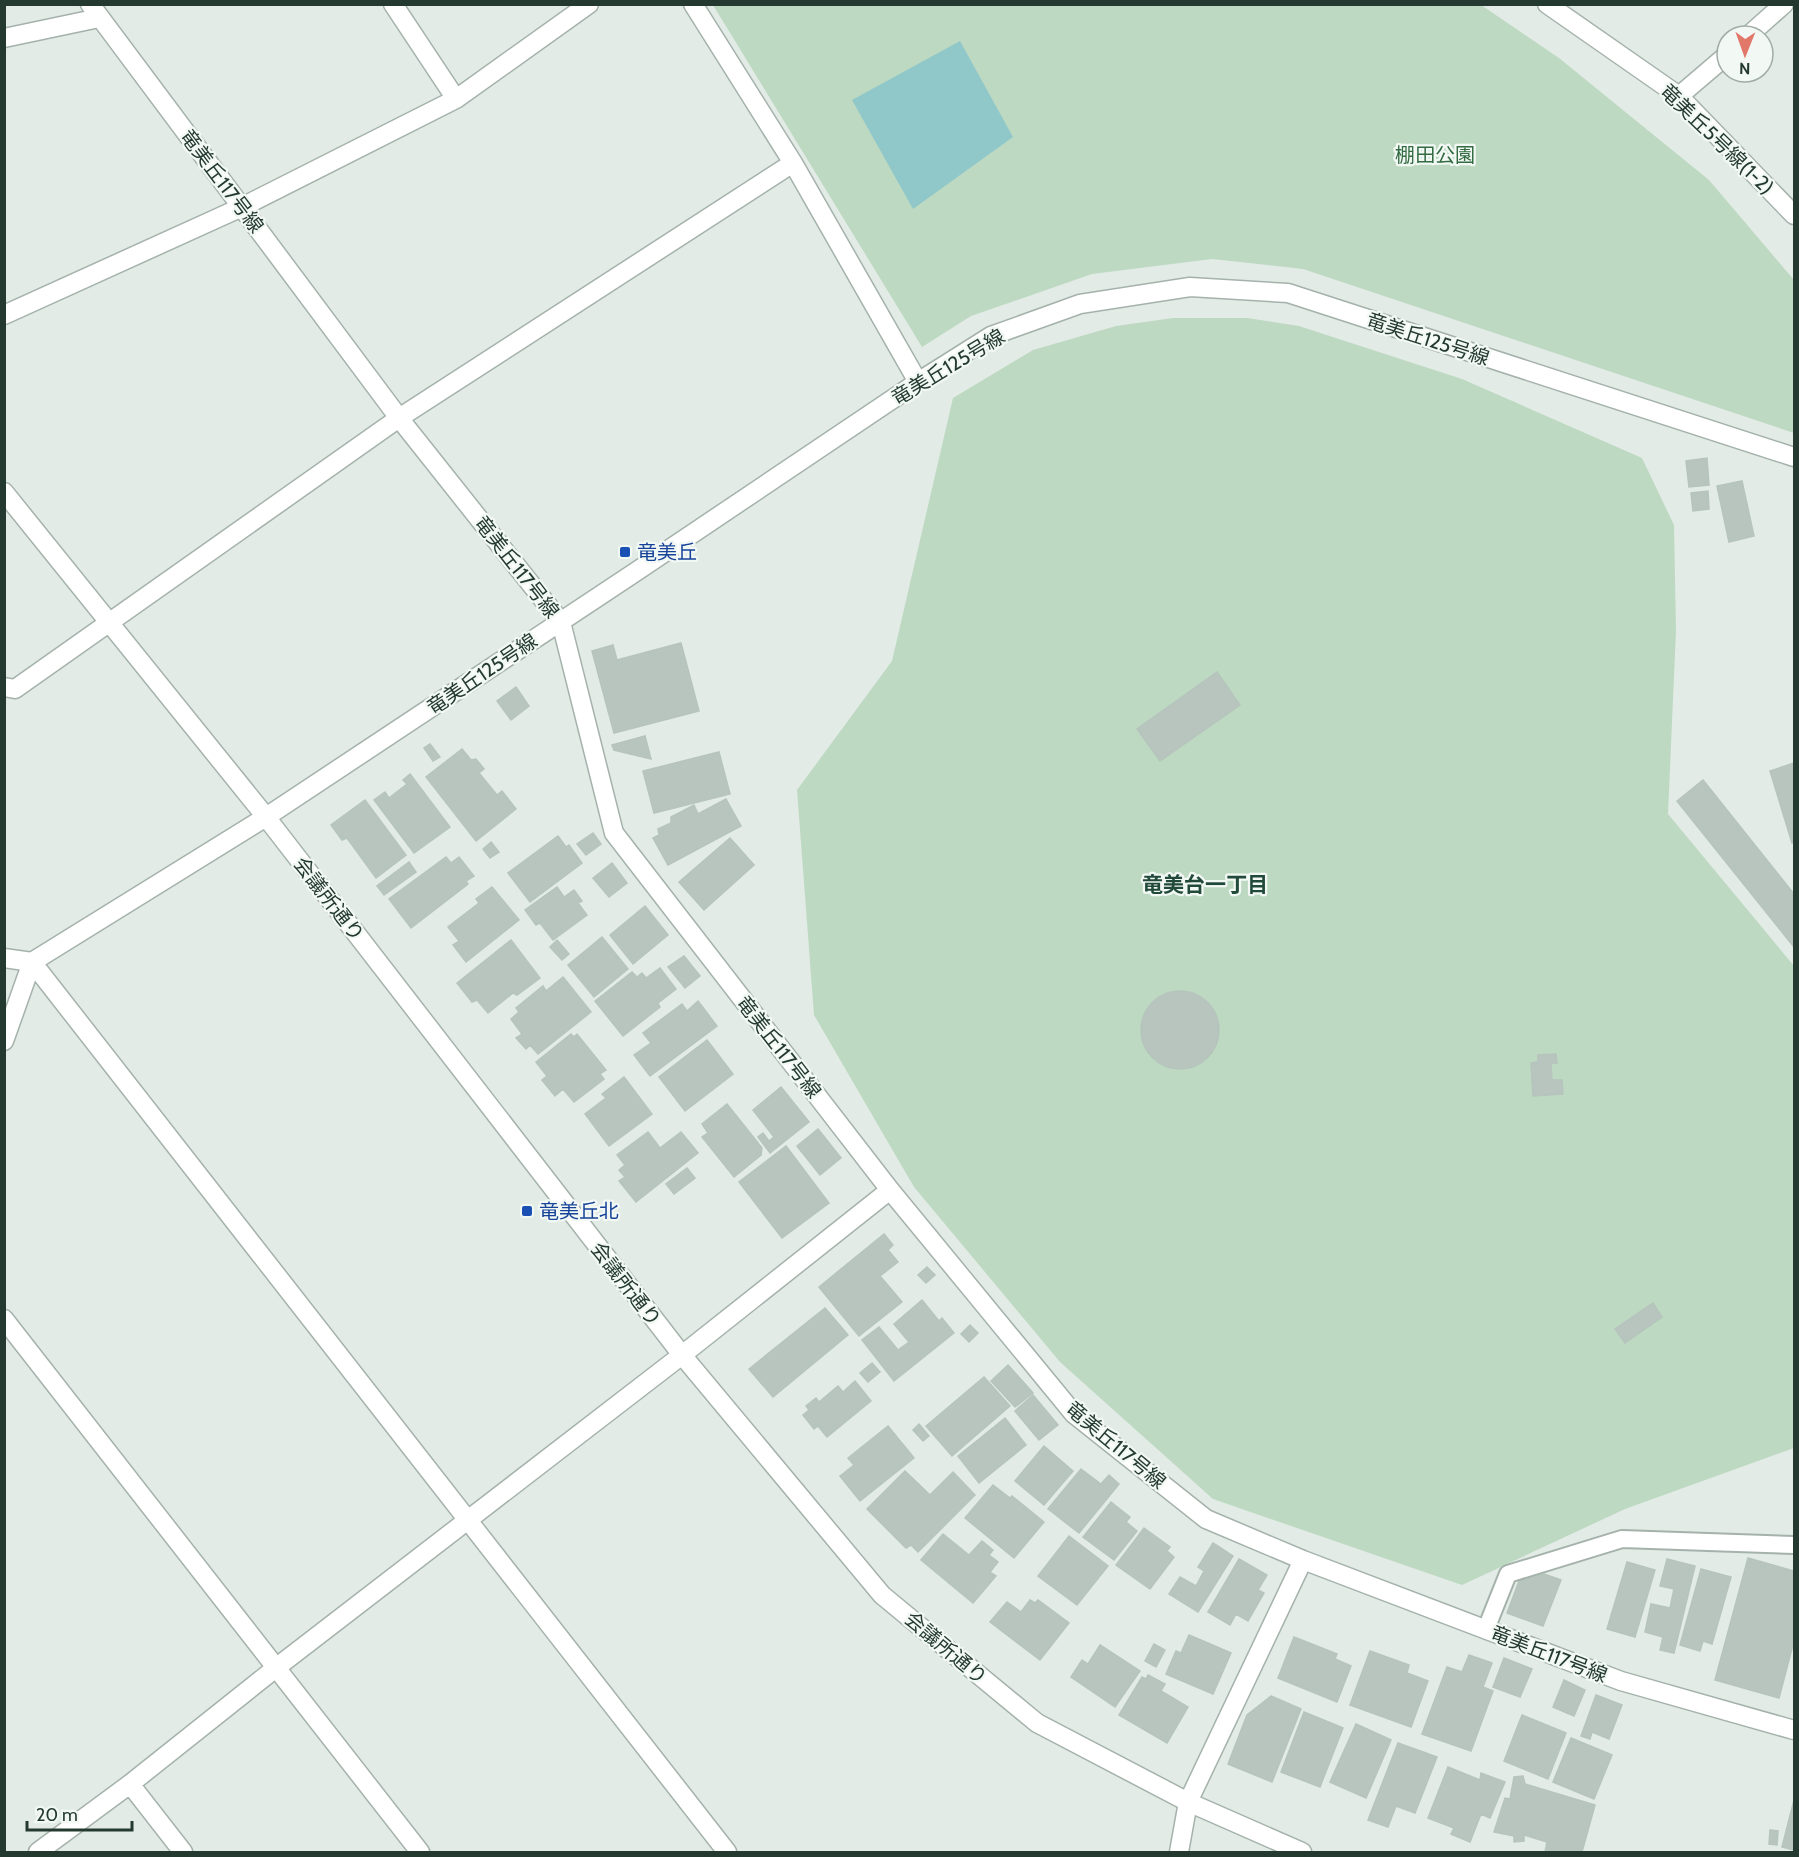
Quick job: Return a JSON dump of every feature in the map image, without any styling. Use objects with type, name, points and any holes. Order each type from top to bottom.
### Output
[{"type":"street","points":[[393,4],[456,99]]},
{"type":"street","points":[[4,315],[242,207],[456,99],[589,4]]},
{"type":"street","points":[[693,4],[793,163],[918,382]]},
{"type":"street","name":"竜美丘5号線(1-2)","points":[[1547,4],[1679,96],[1794,215]]},
{"type":"street","points":[[1762,24],[1784,4]]},
{"type":"street","points":[[4,38],[94,11]]},
{"type":"street","name":"竜美丘117号線","points":[[94,11],[399,418],[561,622],[614,833],[890,1190],[1074,1414],[1206,1518],[1304,1560],[1621,1681],[1794,1730]]},
{"type":"street","points":[[1679,96],[1715,65]]},
{"type":"street","points":[[4,687],[15,689],[399,418],[793,163]]},
{"type":"street","name":"竜美丘125号線","points":[[32,962],[266,817],[918,382],[991,336],[1080,304],[1190,287],[1288,293],[1794,457]]},
{"type":"street","name":"会議所通り","points":[[4,492],[266,817],[682,1355],[882,1595],[1037,1723],[1188,1802],[1302,1852]]},
{"type":"street","points":[[4,958],[32,962],[727,1852]]},
{"type":"street","points":[[4,1041],[32,962]]},
{"type":"street","points":[[38,1852],[130,1784],[277,1667],[682,1355],[890,1190]]},
{"type":"street","points":[[4,1319],[420,1852]]},
{"type":"street","points":[[1179,1852],[1188,1802],[1304,1560]]},
{"type":"street","points":[[130,1784],[183,1852]]},
{"type":"lane","points":[[1486,1629],[1508,1574],[1622,1539],[1794,1545]]},
{"type":"green space","name":"棚田公園","points":[[713,5],[1481,5],[1559,58],[1709,180],[1794,280],[1794,433],[1303,269],[1212,259],[1092,274],[971,316],[922,347]]},
{"type":"green space","points":[[1173,318],[1247,318],[1299,326],[1462,379],[1642,458],[1674,525],[1676,631],[1668,814],[1794,966],[1794,1448],[1625,1509],[1462,1585],[1213,1499],[1060,1362],[914,1187],[814,1015],[797,790],[892,661],[953,398],[1033,350],[1116,326]]},
{"type":"water","points":[[960,41],[1013,137],[913,209],[852,100]]},
{"type":"building","points":[[1707,458],[1709,485],[1689,487],[1686,461]]},
{"type":"building","points":[[1742,481],[1754,536],[1729,542],[1717,486]]},
{"type":"building","points":[[1708,491],[1709,509],[1693,511],[1691,493]]},
{"type":"building","points":[[681,643],[699,711],[614,733],[592,651],[613,645],[617,660]]},
{"type":"building","points":[[1217,672],[1240,705],[1160,761],[1137,729]]},
{"type":"building","points":[[516,687],[529,706],[511,720],[497,701]]},
{"type":"building","points":[[645,736],[651,759],[614,750],[612,745]]},
{"type":"building","points":[[430,744],[440,757],[433,761],[424,748]]},
{"type":"building","points":[[462,749],[471,760],[476,759],[484,769],[479,773],[497,795],[502,791],[516,809],[476,841],[426,777]]},
{"type":"building","points":[[719,752],[730,794],[654,813],[643,771]]},
{"type":"building","points":[[1794,763],[1794,842],[1792,843],[1770,771]]},
{"type":"building","points":[[410,774],[450,827],[414,853],[374,800],[385,792],[389,798],[407,784],[403,780]]},
{"type":"building","points":[[1703,780],[1794,894],[1794,947],[1677,801]]},
{"type":"building","points":[[726,799],[741,826],[668,865],[653,838],[659,835],[658,829],[671,823],[671,817],[694,805],[698,814]]},
{"type":"building","points":[[365,800],[406,855],[376,878],[347,838],[342,840],[331,825]]},
{"type":"building","points":[[593,833],[601,844],[586,855],[577,844]]},
{"type":"building","points":[[558,836],[566,847],[569,845],[582,863],[530,902],[508,873]]},
{"type":"building","points":[[730,838],[754,865],[704,910],[679,882]]},
{"type":"building","points":[[491,842],[499,852],[490,858],[483,849]]},
{"type":"building","points":[[446,857],[451,863],[459,857],[474,876],[466,881],[468,884],[411,928],[389,899]]},
{"type":"building","points":[[409,862],[416,872],[384,895],[377,886]]},
{"type":"building","points":[[612,863],[627,883],[609,897],[593,878]]},
{"type":"building","points":[[492,887],[519,920],[466,962],[453,945],[459,941],[448,927],[479,903],[476,899]]},
{"type":"building","points":[[557,887],[564,897],[574,890],[582,901],[578,903],[587,915],[553,940],[540,923],[536,925],[525,910]]},
{"type":"building","points":[[645,906],[668,935],[633,964],[610,935]]},
{"type":"building","points":[[602,937],[628,969],[594,997],[568,965]]},
{"type":"building","points":[[511,940],[540,978],[517,995],[513,993],[488,1013],[477,1000],[472,1002],[457,983]]},
{"type":"building","points":[[557,940],[569,954],[562,960],[550,947]]},
{"type":"building","points":[[684,956],[700,976],[685,988],[668,967]]},
{"type":"building","points":[[660,968],[676,989],[658,1003],[660,1007],[623,1036],[595,1001],[632,972],[637,977],[642,973],[646,978]]},
{"type":"building","points":[[563,977],[591,1012],[538,1054],[530,1045],[526,1049],[516,1038],[522,1034],[511,1019],[519,1012],[516,1008],[543,986],[546,991]]},
{"type":"building","points":[[1172,991],[1188,991],[1202,997],[1213,1008],[1219,1022],[1219,1038],[1213,1052],[1202,1063],[1188,1069],[1172,1069],[1158,1063],[1147,1052],[1141,1038],[1141,1022],[1147,1008],[1158,997]]},
{"type":"building","points":[[698,1001],[717,1026],[650,1076],[634,1055],[651,1043],[643,1033],[682,1004],[687,1011]]},
{"type":"building","points":[[571,1034],[574,1037],[577,1034],[606,1070],[600,1074],[604,1079],[574,1102],[563,1089],[555,1096],[542,1080],[547,1076],[536,1062]]},
{"type":"building","points":[[707,1040],[733,1074],[685,1111],[659,1077]]},
{"type":"building","points":[[1556,1054],[1557,1063],[1551,1063],[1552,1080],[1562,1080],[1563,1094],[1533,1096],[1531,1063],[1538,1062],[1538,1055]]},
{"type":"building","points":[[624,1077],[652,1114],[609,1146],[585,1114],[606,1098],[602,1094]]},
{"type":"building","points":[[781,1087],[809,1122],[770,1153],[758,1137],[763,1133],[769,1141],[774,1137],[753,1110]]},
{"type":"building","points":[[727,1104],[762,1148],[761,1155],[734,1177],[702,1137],[708,1133],[702,1124]]},
{"type":"building","points":[[818,1129],[841,1158],[820,1175],[797,1146]]},
{"type":"building","points":[[648,1132],[660,1148],[681,1132],[698,1153],[636,1202],[619,1181],[625,1177],[619,1170],[625,1165],[617,1155]]},
{"type":"building","points":[[786,1146],[829,1203],[782,1238],[739,1182]]},
{"type":"building","points":[[687,1168],[695,1178],[674,1194],[666,1184]]},
{"type":"building","points":[[884,1234],[893,1245],[888,1250],[898,1262],[880,1276],[902,1302],[859,1336],[819,1287]]},
{"type":"building","points":[[927,1267],[935,1275],[926,1283],[918,1275]]},
{"type":"building","points":[[922,1300],[939,1321],[942,1318],[954,1333],[894,1381],[862,1340],[879,1327],[898,1350],[909,1342],[894,1324]]},
{"type":"building","points":[[1653,1303],[1662,1317],[1625,1343],[1615,1329]]},
{"type":"building","points":[[825,1308],[848,1335],[773,1397],[749,1369]]},
{"type":"building","points":[[970,1325],[978,1333],[969,1342],[961,1334]]},
{"type":"building","points":[[872,1363],[880,1372],[868,1382],[860,1373]]},
{"type":"building","points":[[1008,1365],[1033,1393],[1015,1407],[991,1381]]},
{"type":"building","points":[[984,1377],[1010,1406],[952,1456],[926,1426]]},
{"type":"building","points":[[855,1381],[871,1401],[827,1437],[818,1426],[814,1429],[803,1415],[809,1410],[806,1406],[816,1398],[819,1402],[838,1386],[843,1392]]},
{"type":"building","points":[[1033,1395],[1058,1425],[1039,1440],[1015,1411]]},
{"type":"building","points":[[1005,1418],[1026,1445],[979,1483],[958,1456]]},
{"type":"building","points":[[919,1424],[929,1436],[923,1441],[913,1430]]},
{"type":"building","points":[[888,1426],[914,1458],[860,1501],[840,1476],[854,1465],[848,1458]]},
{"type":"building","points":[[1044,1446],[1073,1471],[1044,1505],[1015,1481]]},
{"type":"building","points":[[1081,1469],[1101,1484],[1109,1475],[1119,1484],[1079,1533],[1048,1509]]},
{"type":"building","points":[[905,1471],[930,1495],[953,1472],[975,1495],[918,1552],[911,1545],[906,1548],[867,1509]]},
{"type":"building","points":[[993,1485],[1010,1498],[1012,1496],[1044,1522],[1014,1558],[965,1518]]},
{"type":"building","points":[[1111,1502],[1130,1517],[1126,1522],[1137,1531],[1114,1560],[1083,1537]]},
{"type":"building","points":[[1144,1528],[1170,1547],[1167,1551],[1174,1557],[1150,1589],[1116,1565]]},
{"type":"building","points":[[943,1534],[969,1555],[982,1541],[993,1550],[989,1555],[998,1562],[990,1572],[996,1576],[973,1603],[921,1560]]},
{"type":"building","points":[[1069,1536],[1108,1566],[1077,1605],[1038,1576]]},
{"type":"building","points":[[1213,1543],[1233,1556],[1198,1612],[1169,1594],[1180,1577],[1196,1586],[1204,1571],[1198,1567]]},
{"type":"building","points":[[1748,1558],[1794,1571],[1794,1641],[1779,1698],[1715,1680]]},
{"type":"building","points":[[1239,1559],[1267,1575],[1258,1590],[1264,1593],[1248,1621],[1236,1614],[1230,1625],[1208,1612]]},
{"type":"building","points":[[1667,1559],[1695,1566],[1674,1653],[1660,1650],[1663,1637],[1645,1632],[1651,1604],[1670,1608],[1674,1589],[1660,1586]]},
{"type":"building","points":[[1627,1562],[1655,1570],[1635,1637],[1607,1629]]},
{"type":"building","points":[[1701,1569],[1731,1577],[1712,1644],[1703,1641],[1700,1651],[1680,1645]]},
{"type":"building","points":[[1544,1574],[1561,1580],[1543,1626],[1507,1613],[1519,1581]]},
{"type":"building","points":[[1030,1600],[1035,1603],[1038,1600],[1069,1623],[1040,1660],[990,1622],[1007,1602],[1021,1612]]},
{"type":"building","points":[[1189,1635],[1231,1653],[1213,1694],[1166,1674],[1176,1651],[1181,1653]]},
{"type":"building","points":[[1294,1637],[1337,1654],[1335,1659],[1351,1666],[1337,1702],[1278,1678]]},
{"type":"building","points":[[1154,1644],[1165,1650],[1156,1667],[1145,1661]]},
{"type":"building","points":[[1100,1645],[1140,1671],[1115,1707],[1071,1677],[1082,1660],[1088,1664]]},
{"type":"building","points":[[1370,1651],[1409,1665],[1407,1673],[1428,1681],[1411,1727],[1350,1705]]},
{"type":"building","points":[[1469,1655],[1492,1663],[1483,1687],[1493,1691],[1471,1751],[1422,1734],[1447,1667],[1462,1672]]},
{"type":"building","points":[[1504,1658],[1532,1669],[1520,1697],[1493,1687]]},
{"type":"building","points":[[1148,1675],[1165,1684],[1161,1691],[1188,1707],[1167,1743],[1119,1715],[1142,1677],[1146,1679]]},
{"type":"building","points":[[1564,1680],[1585,1690],[1574,1716],[1553,1707]]},
{"type":"building","points":[[1596,1695],[1622,1705],[1609,1739],[1592,1732],[1590,1739],[1581,1736]]},
{"type":"building","points":[[1271,1696],[1301,1709],[1272,1782],[1228,1764],[1247,1715]]},
{"type":"building","points":[[1304,1712],[1343,1728],[1320,1787],[1281,1772]]},
{"type":"building","points":[[1522,1715],[1566,1733],[1548,1779],[1504,1761]]},
{"type":"building","points":[[1356,1724],[1391,1740],[1366,1798],[1330,1782]]},
{"type":"building","points":[[1571,1738],[1612,1755],[1594,1799],[1553,1782]]},
{"type":"building","points":[[1398,1743],[1437,1757],[1415,1813],[1396,1806],[1388,1827],[1368,1820]]},
{"type":"building","points":[[1448,1767],[1480,1780],[1481,1773],[1505,1782],[1490,1818],[1481,1814],[1470,1842],[1451,1834],[1454,1828],[1428,1818]]},
{"type":"building","points":[[1523,1776],[1525,1784],[1595,1805],[1582,1852],[1545,1852],[1547,1842],[1524,1835],[1524,1841],[1514,1842],[1514,1836],[1494,1832],[1505,1798],[1510,1799],[1514,1777]]},
{"type":"building","points":[[1794,1800],[1794,1850],[1782,1847]]},
{"type":"building","points":[[1770,1830],[1778,1831],[1777,1845],[1769,1844]]},
{"type":"place","name":"竜美丘","points":[[625,552]]},
{"type":"place","name":"竜美丘北","points":[[527,1211]]},
{"type":"district","name":"竜美台一丁目","points":[[1205,884]]}]
